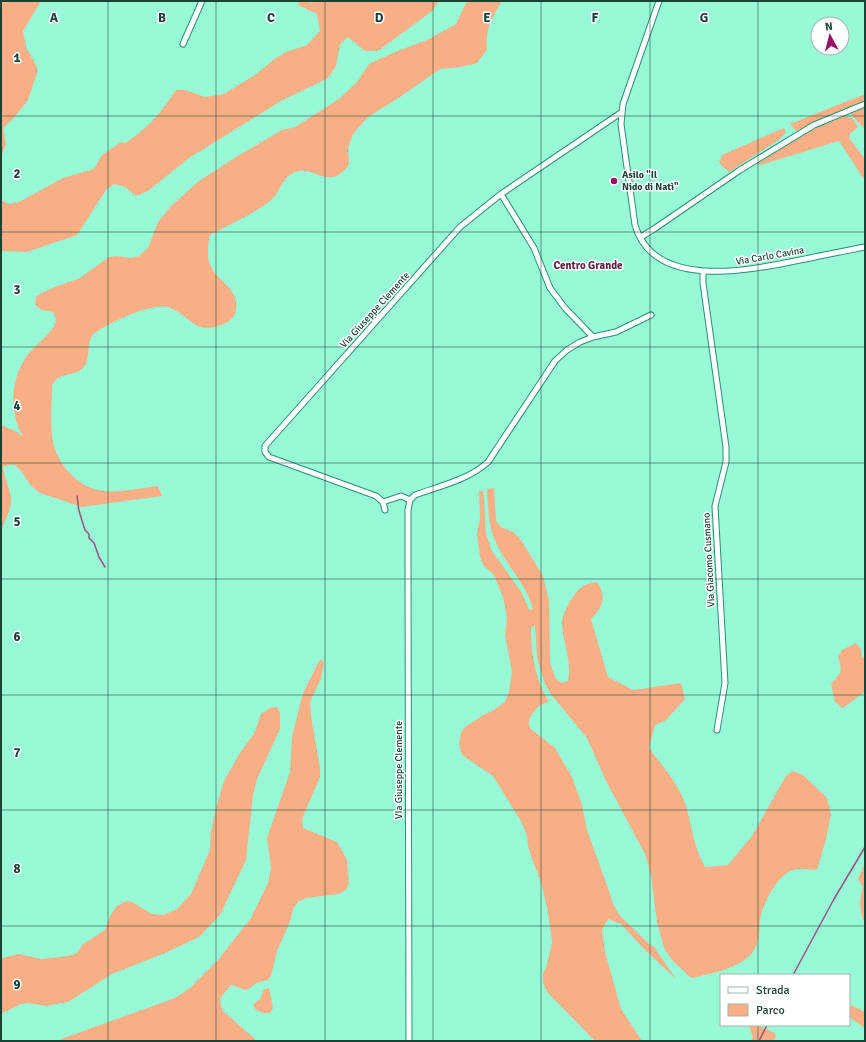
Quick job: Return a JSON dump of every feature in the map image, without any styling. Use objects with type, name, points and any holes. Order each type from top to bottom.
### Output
[{"type":"street","points":[[183,44],[202,1]]},
{"type":"street","name":"Via Carlo Cavina","points":[[659,1],[623,104],[621,124],[636,225],[646,246],[654,254],[666,261],[691,270],[703,271],[749,270],[865,247]]},
{"type":"street","points":[[641,237],[740,170],[814,125],[865,104]]},
{"type":"street","name":"Via Giuseppe Clemente","points":[[383,502],[376,496],[269,457],[266,454],[265,448],[460,228],[501,194],[622,112]]},
{"type":"street","points":[[501,194],[534,248],[550,288],[565,308],[593,337]]},
{"type":"street","name":"Via Giacomo Cusmano","points":[[703,271],[703,283],[726,447],[726,462],[715,506],[725,683],[718,730]]},
{"type":"street","points":[[385,510],[383,502],[401,496],[410,500],[415,496],[479,470],[488,462],[555,361],[563,353],[572,346],[593,337],[616,332],[651,315]]},
{"type":"street","name":"VIa Giuseppe Clemente","points":[[409,1041],[408,510],[410,500]]},
{"type":"green space","points":[[1,1],[41,1],[23,31],[26,47],[37,67],[37,73],[28,100],[12,120],[3,128],[6,144],[1,157]]},
{"type":"green space","points":[[299,1],[309,1],[310,3],[318,1],[439,1],[432,11],[378,51],[365,51],[348,37],[340,44],[336,66],[328,78],[281,101],[189,158],[148,191],[136,196],[125,187],[114,184],[106,190],[77,235],[27,252],[1,251],[1,200],[8,204],[19,202],[63,178],[94,169],[102,155],[121,142],[125,143],[148,125],[160,112],[176,90],[185,90],[205,97],[224,94],[258,73],[273,60],[286,52],[307,45],[320,31],[317,14],[298,5]]},
{"type":"green space","points":[[467,1],[502,1],[488,30],[487,50],[477,63],[461,67],[440,69],[368,117],[353,134],[348,148],[349,165],[341,173],[334,177],[327,177],[308,171],[293,173],[283,182],[270,201],[248,215],[210,235],[208,248],[209,262],[212,269],[232,291],[235,298],[235,314],[228,322],[205,328],[193,323],[177,311],[168,307],[156,307],[139,311],[96,332],[90,340],[87,361],[83,368],[75,373],[59,377],[52,385],[51,426],[53,442],[58,457],[73,477],[87,486],[103,491],[123,491],[158,486],[162,496],[82,507],[40,493],[31,486],[15,465],[8,465],[3,467],[10,493],[11,505],[1,531],[1,425],[15,431],[23,437],[18,427],[13,404],[15,381],[24,360],[50,332],[56,320],[53,312],[42,310],[35,305],[36,296],[80,278],[109,257],[117,256],[131,258],[139,256],[148,248],[158,222],[171,206],[199,181],[282,130],[295,127],[339,99],[357,82],[369,64],[429,39],[456,24]]},
{"type":"green space","points":[[865,95],[865,129],[849,112],[839,112],[796,131],[790,124]]},
{"type":"green space","points":[[844,116],[852,118],[858,127],[850,134],[849,138],[865,159],[865,179],[839,141],[756,165],[807,131]]},
{"type":"green space","points":[[784,128],[786,132],[780,139],[729,172],[719,163],[722,155]]},
{"type":"green space","points":[[494,488],[496,521],[501,527],[513,532],[521,540],[543,576],[549,601],[550,663],[556,679],[562,683],[568,681],[569,674],[562,623],[564,612],[579,589],[587,584],[597,582],[603,597],[601,606],[591,619],[608,677],[633,690],[681,683],[685,699],[665,721],[655,725],[649,748],[670,776],[683,798],[696,845],[705,867],[728,865],[752,836],[786,776],[793,771],[803,775],[827,798],[831,814],[826,839],[817,870],[793,870],[787,873],[776,884],[767,899],[761,914],[759,936],[756,947],[749,956],[734,966],[691,978],[672,960],[664,948],[657,922],[651,875],[645,854],[606,781],[587,738],[550,693],[544,681],[537,658],[535,625],[531,628],[532,647],[537,676],[549,702],[541,705],[533,712],[529,725],[531,729],[555,748],[572,777],[582,805],[587,830],[613,904],[620,916],[654,947],[676,979],[642,947],[621,924],[608,919],[602,930],[605,952],[621,1009],[642,1041],[595,1041],[548,993],[543,983],[543,974],[547,965],[552,942],[548,912],[541,882],[528,846],[527,836],[522,823],[493,776],[462,755],[459,744],[461,733],[464,728],[505,702],[509,692],[512,672],[505,635],[507,618],[503,597],[494,575],[484,566],[480,557],[477,534],[480,518],[479,491],[483,491],[486,534],[492,551],[522,593],[529,610],[533,609],[530,599],[503,556],[492,532],[487,489]]},
{"type":"green space","points":[[856,643],[861,649],[862,657],[865,658],[865,691],[843,708],[835,702],[831,684],[841,669],[838,657],[842,650]]},
{"type":"green space","points":[[320,659],[324,662],[321,678],[310,702],[320,777],[302,819],[303,828],[337,842],[347,860],[349,883],[346,890],[338,894],[306,898],[298,902],[294,907],[289,924],[277,951],[271,976],[268,980],[256,983],[249,989],[245,990],[232,985],[220,998],[223,1011],[257,1041],[56,1041],[175,998],[190,988],[218,960],[251,918],[268,883],[271,868],[267,838],[290,772],[292,737],[303,693]]},
{"type":"green space","points":[[277,707],[280,713],[280,729],[257,779],[253,795],[246,860],[220,915],[199,937],[165,953],[112,974],[68,1002],[46,1006],[29,1003],[21,1004],[1,1014],[2,958],[19,954],[41,959],[68,956],[77,953],[83,944],[105,930],[111,914],[117,906],[126,901],[132,902],[152,914],[163,915],[177,909],[191,894],[210,850],[211,831],[224,781],[240,753],[255,732],[261,714],[270,708]]},
{"type":"green space","points":[[865,863],[865,924],[860,906],[863,887],[858,879]]},
{"type":"green space","points":[[269,988],[273,1008],[270,1013],[263,1013],[258,1011],[253,1006],[260,999],[264,989]]},
{"type":"green space","points":[[850,1004],[865,1012],[865,1028],[850,1018]]},
{"type":"green space","points":[[749,1026],[758,1026],[775,1033],[776,1037],[773,1041],[751,1041],[753,1037]]},
{"type":"waterway","points":[[77,496],[79,511],[85,530],[89,534],[89,538],[94,543],[99,557],[105,567]]},
{"type":"waterway","points":[[794,974],[834,899],[865,847]]},
{"type":"waterway","points":[[759,1041],[766,1026]]},
{"type":"place","name":"Asilo \"Il Nido di Natì\"","points":[[614,181]]},
{"type":"district","name":"Centro Grande","points":[[588,265]]}]
